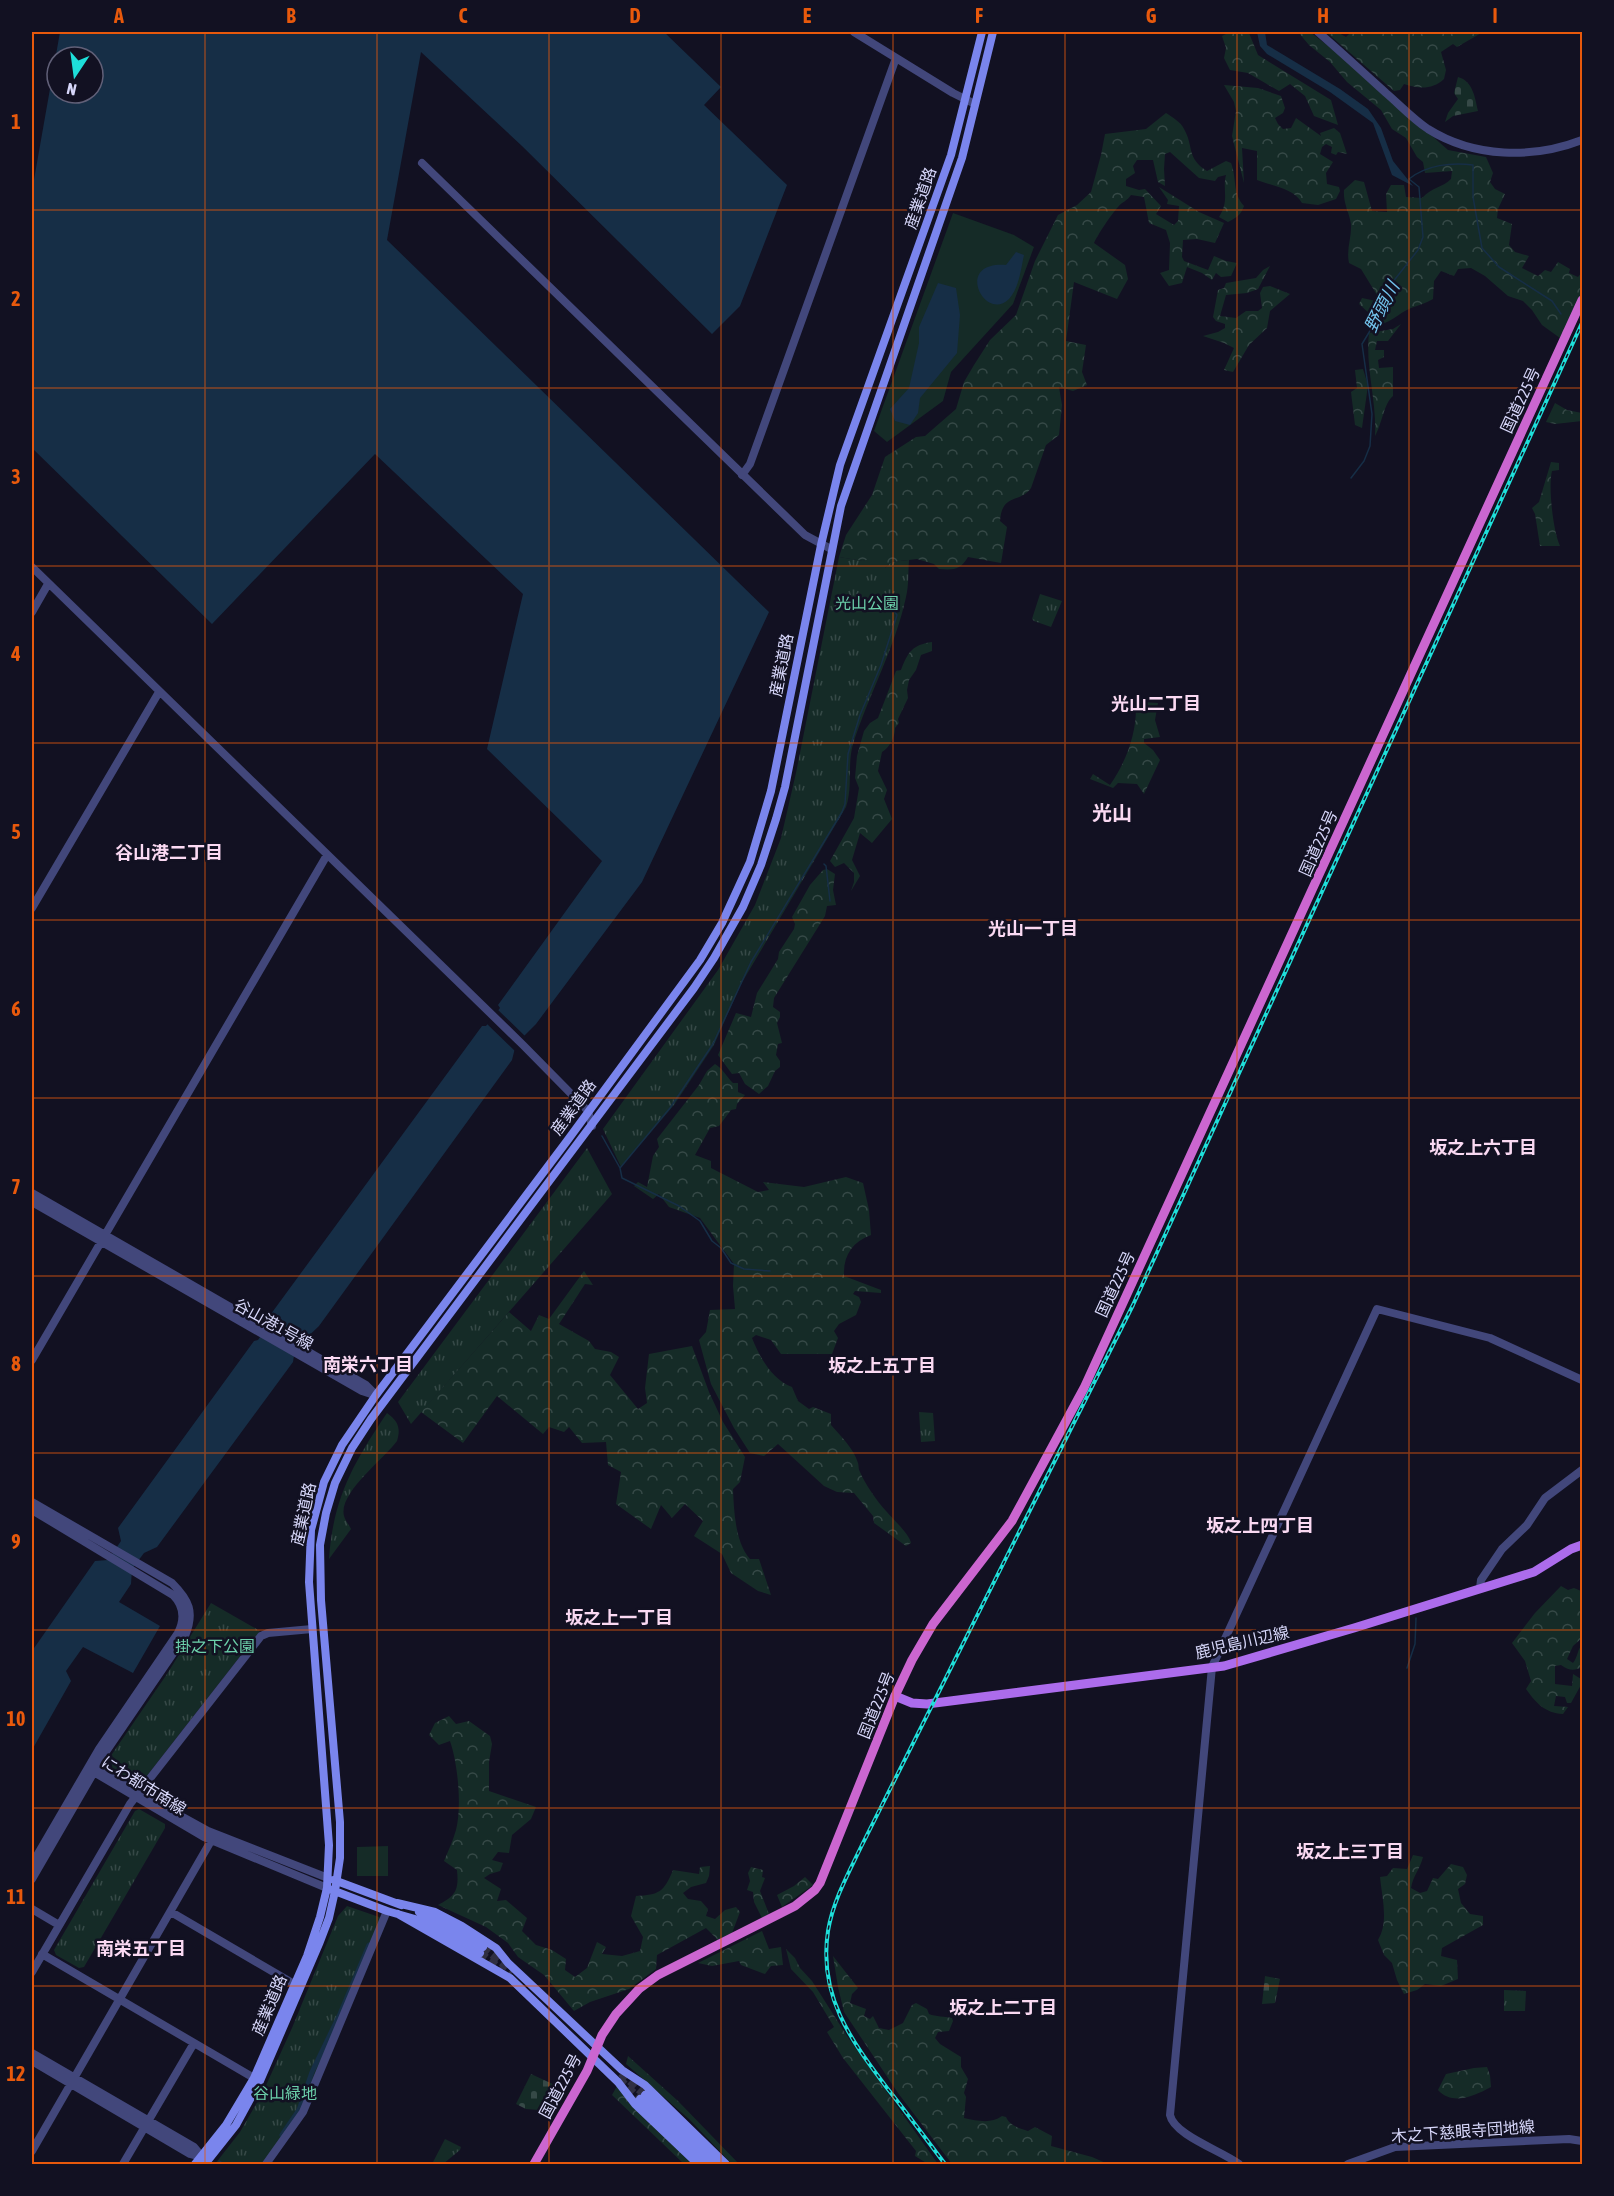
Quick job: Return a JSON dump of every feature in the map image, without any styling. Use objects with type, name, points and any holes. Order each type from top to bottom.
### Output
[{"type":"highway","name":"国道225号","points":[[534,2164],[616,2014],[646,1982],[795,1906],[815,1890],[826,1870],[895,1696],[912,1660],[933,1624],[1012,1521],[1084,1388],[1582,300]]},
{"type":"main road","name":"産業道路","points":[[333,1880],[312,1629],[309,1564],[311,1530],[317,1503],[335,1458],[376,1395],[700,960],[722,923],[750,862],[771,791],[821,545],[840,465],[943,179],[966,100],[982,32]]},
{"type":"main road","name":"産業道路","points":[[195,2164],[204,2161],[236,2125],[260,2081],[329,1918],[331,1890],[340,1858],[340,1822],[320,1578],[322,1529],[330,1498],[352,1448],[371,1419],[592,1126],[714,958],[743,906],[761,865],[785,788],[831,549],[851,471],[954,182],[993,32]]},
{"type":"main road","name":"鹿児島川辺線","points":[[895,1696],[912,1703],[927,1704],[1212,1667],[1344,1631],[1534,1572],[1571,1549],[1582,1545]]},
{"type":"main road","points":[[331,1890],[387,1911],[422,1921],[481,1950],[453,1929],[397,1903],[333,1880]]},
{"type":"main road","name":"産業道路","points":[[204,2161],[254,2078],[331,1890]]},
{"type":"main road","points":[[397,1903],[435,1912],[496,1948],[508,1963],[622,2070],[645,2085],[726,2164]]},
{"type":"main road","points":[[398,1914],[510,1978],[618,2082],[635,2104],[699,2164]]},
{"type":"main road","points":[[707,2164],[643,2097],[717,2164]]},
{"type":"street","points":[[854,32],[975,104]]},
{"type":"street","points":[[1318,32],[1417,121],[1448,139],[1487,151],[1516,153],[1540,151],[1582,140]]},
{"type":"street","points":[[742,475],[750,464],[896,58]]},
{"type":"street","points":[[422,163],[805,536],[831,549]]},
{"type":"street","points":[[32,567],[523,1045],[588,1111],[592,1126]]},
{"type":"street","points":[[32,612],[48,584]]},
{"type":"street","points":[[32,908],[159,692]]},
{"type":"street","points":[[32,1360],[327,855]]},
{"type":"street","name":"谷山港1号線","points":[[32,1193],[102,1239]]},
{"type":"street","name":"谷山港1号線","points":[[32,1202],[301,1351],[362,1391],[376,1395]]},
{"type":"street","points":[[1239,2164],[1227,2155],[1179,2130],[1172,2123],[1170,2115],[1212,1667],[1377,1309],[1490,1338],[1582,1380]]},
{"type":"street","points":[[1480,1588],[1481,1580],[1502,1549],[1527,1525],[1545,1498],[1582,1470]]},
{"type":"street","points":[[32,1502],[105,1549]]},
{"type":"street","points":[[32,1510],[141,1570],[172,1583],[187,1600],[189,1625],[185,1636],[32,1864]]},
{"type":"street","points":[[32,1972],[136,1795],[261,1636],[268,1632],[312,1629]]},
{"type":"street","points":[[32,1879],[93,1770]]},
{"type":"street","name":"にわ都市南線","points":[[93,1770],[214,1837],[331,1890]]},
{"type":"street","points":[[32,2151],[214,1837]]},
{"type":"street","name":"にわ都市南線","points":[[214,1837],[333,1880]]},
{"type":"street","points":[[32,1909],[59,1925]]},
{"type":"street","points":[[266,2164],[303,2112],[387,1911]]},
{"type":"street","points":[[171,1912],[294,1984]]},
{"type":"street","points":[[42,1954],[254,2078]]},
{"type":"street","points":[[123,2164],[194,2043]]},
{"type":"street","points":[[32,2053],[147,2124],[194,2147],[204,2161]]},
{"type":"street","points":[[32,2061],[73,2080]]},
{"type":"street","name":"木之下慈眼寺団地線","points":[[1348,2164],[1395,2147],[1569,2139],[1582,2141]]},
{"type":"green space","points":[[1226,32],[1249,33],[1258,55],[1331,100],[1338,125],[1314,116],[1305,96],[1290,84],[1279,91],[1248,73],[1230,70],[1224,58],[1226,48],[1222,36]]},
{"type":"green space","points":[[1298,32],[1310,32],[1345,59],[1448,150],[1486,157],[1493,173],[1490,182],[1495,189],[1505,194],[1498,209],[1497,218],[1512,224],[1509,245],[1515,252],[1529,256],[1522,268],[1538,276],[1545,270],[1551,272],[1558,262],[1570,269],[1569,273],[1578,277],[1582,272],[1582,296],[1561,342],[1560,338],[1542,325],[1523,301],[1508,296],[1485,276],[1471,268],[1458,269],[1454,276],[1441,271],[1434,281],[1433,299],[1386,323],[1368,324],[1370,314],[1359,304],[1362,298],[1376,301],[1377,295],[1361,269],[1349,263],[1351,224],[1344,199],[1344,190],[1355,180],[1364,182],[1372,211],[1387,212],[1386,194],[1391,185],[1404,185],[1406,197],[1422,198],[1451,179],[1452,171],[1425,173],[1423,162],[1417,157],[1406,138],[1392,129],[1381,110],[1347,82],[1330,62],[1309,45]]},
{"type":"green space","points":[[1326,32],[1337,32],[1346,37],[1351,32],[1483,32],[1457,47],[1453,44],[1441,52],[1446,70],[1444,79],[1439,83],[1425,88],[1404,84],[1400,90],[1394,91]]},
{"type":"green space","points":[[1458,77],[1470,86],[1478,111],[1453,116],[1445,122],[1448,113],[1458,99],[1454,93]]},
{"type":"green space","points":[[1224,85],[1258,88],[1281,96],[1285,108],[1283,113],[1275,118],[1283,129],[1291,128],[1296,118],[1321,136],[1320,133],[1334,128],[1340,133],[1347,154],[1331,153],[1332,147],[1326,144],[1322,147],[1320,154],[1333,162],[1326,173],[1327,184],[1339,187],[1340,191],[1336,199],[1318,205],[1302,203],[1294,194],[1257,180],[1257,151],[1242,148],[1244,183],[1232,136],[1236,111],[1234,102]]},
{"type":"green space","points":[[1166,113],[1183,126],[1193,156],[1200,166],[1207,171],[1226,161],[1231,163],[1236,191],[1244,206],[1241,212],[1228,222],[1219,217],[1225,200],[1226,175],[1218,177],[1215,181],[1199,178],[1170,152],[1165,154],[1165,186],[1158,182],[1153,160],[1137,160],[1133,166],[1135,173],[1126,179],[1126,186],[1139,190],[1145,189],[1161,206],[1156,214],[1174,225],[1178,221],[1179,206],[1167,204],[1168,200],[1159,187],[1199,212],[1224,223],[1215,243],[1197,239],[1183,240],[1182,257],[1184,261],[1208,270],[1214,256],[1237,263],[1231,276],[1221,277],[1216,273],[1212,280],[1187,267],[1182,283],[1169,286],[1160,273],[1169,270],[1170,243],[1166,230],[1149,223],[1144,197],[1131,195],[1115,210],[1094,243],[1125,265],[1128,279],[1117,299],[1074,282],[1066,341],[1086,345],[1082,372],[1087,385],[1073,391],[1059,387],[1062,405],[1059,435],[1046,445],[1031,488],[1027,493],[1008,502],[1001,512],[1000,521],[1007,527],[1001,563],[968,557],[959,567],[939,569],[934,564],[917,559],[891,562],[885,568],[879,569],[873,558],[863,561],[839,557],[846,535],[872,495],[885,457],[916,437],[925,436],[956,409],[964,382],[974,365],[990,340],[1016,315],[1035,261],[1058,215],[1077,205],[1091,192],[1105,134],[1146,129]]},
{"type":"green space","points":[[953,213],[1014,235],[1034,247],[1013,304],[951,372],[943,401],[887,442],[874,431]]},
{"type":"green space","points":[[1270,266],[1258,289],[1247,293],[1226,295],[1220,316],[1236,318],[1246,311],[1258,311],[1262,308],[1260,293],[1263,287],[1270,286],[1290,294],[1270,311],[1267,328],[1249,345],[1233,372],[1224,370],[1234,348],[1203,336],[1225,328],[1225,324],[1216,321],[1213,317],[1218,290],[1224,288],[1226,283],[1256,278]]},
{"type":"green space","points":[[1401,324],[1388,341],[1377,341],[1375,350],[1384,350],[1384,357],[1378,360],[1379,368],[1393,367],[1393,396],[1387,404],[1375,436],[1369,333],[1393,329]]},
{"type":"green space","points":[[1363,369],[1368,385],[1362,428],[1355,425],[1351,392],[1357,388],[1355,370]]},
{"type":"green space","points":[[1555,403],[1567,410],[1582,413],[1582,421],[1555,424],[1546,422]]},
{"type":"green space","points":[[1551,462],[1559,463],[1559,470],[1552,471],[1551,497],[1553,520],[1560,546],[1540,546],[1532,508],[1539,502]]},
{"type":"green space","name":"光山公園","points":[[839,557],[863,561],[873,557],[885,568],[891,562],[909,560],[908,588],[901,616],[853,744],[846,807],[741,984],[714,1045],[674,1105],[621,1167],[603,1129],[718,970],[755,905],[781,838]]},
{"type":"green space","points":[[1040,594],[1062,601],[1051,627],[1032,619]]},
{"type":"green space","points":[[932,642],[932,651],[921,655],[916,670],[909,680],[908,698],[898,719],[899,723],[891,742],[882,752],[878,771],[887,790],[884,799],[892,819],[872,843],[860,833],[852,860],[860,876],[851,891],[854,873],[844,863],[835,867],[830,861],[854,818],[859,788],[855,778],[857,756],[864,731],[878,718],[896,671],[901,670],[912,650]]},
{"type":"green space","points":[[1141,702],[1158,703],[1155,720],[1160,737],[1144,739],[1144,743],[1160,760],[1144,794],[1137,784],[1118,783],[1113,788],[1090,779],[1093,774],[1110,785],[1129,748],[1136,708]]},
{"type":"green space","points":[[827,869],[835,874],[833,890],[836,905],[827,906],[825,916],[774,998],[773,1007],[780,1012],[777,1023],[782,1043],[778,1044],[776,1055],[780,1061],[780,1067],[775,1071],[768,1086],[759,1094],[745,1084],[739,1073],[732,1074],[718,1055],[736,1013],[751,1017],[757,993],[794,929],[795,924],[792,917],[810,885],[823,870]]},
{"type":"green space","points":[[715,1064],[733,1083],[738,1083],[738,1092],[745,1095],[737,1104],[736,1109],[731,1110],[719,1126],[710,1128],[695,1155],[711,1161],[711,1168],[758,1192],[769,1190],[763,1182],[804,1187],[846,1177],[863,1183],[869,1210],[871,1235],[864,1238],[850,1251],[845,1262],[844,1276],[881,1290],[881,1293],[855,1291],[853,1294],[859,1297],[861,1302],[856,1315],[839,1324],[834,1331],[838,1338],[832,1354],[781,1354],[771,1340],[756,1335],[752,1338],[767,1367],[778,1379],[792,1387],[798,1401],[809,1409],[813,1407],[831,1414],[831,1425],[853,1453],[868,1487],[910,1540],[911,1543],[906,1546],[874,1523],[873,1516],[854,1493],[837,1492],[824,1486],[778,1444],[764,1456],[750,1453],[711,1384],[699,1340],[706,1332],[710,1310],[735,1309],[734,1264],[700,1218],[669,1207],[659,1194],[653,1199],[634,1186],[638,1182],[647,1187],[653,1156],[659,1147],[657,1139],[699,1085],[707,1071]]},
{"type":"green space","points":[[587,1148],[612,1194],[411,1424],[398,1402]]},
{"type":"green space","points":[[584,1271],[593,1285],[585,1284],[559,1324],[589,1341],[595,1349],[611,1352],[619,1357],[610,1375],[638,1409],[647,1403],[645,1388],[649,1354],[692,1346],[723,1422],[745,1457],[740,1482],[733,1489],[736,1526],[745,1552],[750,1559],[759,1559],[771,1595],[758,1591],[731,1573],[722,1554],[694,1536],[703,1521],[685,1504],[672,1518],[661,1505],[651,1529],[616,1504],[621,1472],[608,1465],[606,1442],[582,1443],[569,1427],[564,1432],[549,1427],[543,1434],[497,1396],[463,1443],[421,1412],[509,1312],[531,1331],[539,1315],[549,1319]]},
{"type":"green space","points":[[919,1412],[933,1413],[935,1441],[921,1442]]},
{"type":"green space","points":[[387,1413],[398,1425],[397,1441],[363,1477],[348,1497],[344,1507],[344,1516],[351,1529],[329,1559],[331,1537],[340,1499],[355,1465]]},
{"type":"green space","points":[[1561,1586],[1568,1590],[1574,1588],[1581,1591],[1582,1596],[1582,1638],[1573,1646],[1567,1659],[1573,1663],[1582,1645],[1582,1667],[1572,1670],[1561,1665],[1555,1666],[1555,1684],[1572,1686],[1573,1674],[1581,1679],[1582,1683],[1571,1703],[1567,1703],[1565,1697],[1556,1696],[1554,1706],[1568,1707],[1563,1714],[1551,1712],[1533,1699],[1526,1689],[1531,1681],[1525,1661],[1512,1643],[1535,1613]]},
{"type":"green space","name":"掛之下公園","points":[[211,1603],[260,1631],[142,1782],[135,1782],[113,1770],[110,1757],[167,1674]]},
{"type":"green space","points":[[449,1716],[456,1724],[469,1721],[490,1736],[492,1744],[489,1762],[489,1791],[536,1807],[531,1819],[512,1835],[509,1853],[498,1852],[492,1860],[503,1863],[500,1871],[484,1878],[501,1889],[497,1901],[506,1900],[527,1918],[522,1931],[536,1945],[552,1950],[566,1959],[565,1970],[575,1977],[587,1968],[597,1942],[606,1947],[602,1954],[622,1956],[640,1951],[643,1937],[631,1916],[636,1896],[650,1895],[660,1891],[673,1870],[699,1874],[700,1867],[710,1866],[706,1883],[691,1887],[683,1893],[688,1899],[701,1901],[708,1909],[706,1916],[715,1919],[725,1910],[736,1907],[740,1912],[732,1933],[718,1940],[706,1928],[657,1955],[656,1969],[629,1989],[590,2002],[574,2011],[544,1975],[518,1957],[508,1943],[486,1927],[438,1905],[449,1899],[457,1887],[457,1870],[444,1861],[458,1821],[458,1786],[450,1741],[439,1745],[429,1735],[435,1723]]},
{"type":"green space","points":[[139,1809],[165,1824],[165,1828],[84,1967],[79,1968],[56,1955],[54,1950],[135,1811]]},
{"type":"green space","points":[[388,1846],[388,1876],[357,1876],[357,1847]]},
{"type":"green space","points":[[1413,1855],[1423,1857],[1411,1888],[1420,1893],[1427,1891],[1433,1878],[1438,1879],[1451,1864],[1463,1867],[1467,1875],[1465,1884],[1458,1889],[1461,1903],[1470,1914],[1483,1916],[1483,1925],[1442,1948],[1441,1956],[1457,1960],[1458,1979],[1441,1986],[1425,1984],[1417,1990],[1404,1994],[1392,1963],[1384,1955],[1378,1940],[1384,1918],[1380,1877],[1387,1876],[1393,1868],[1407,1869]]},
{"type":"green space","points":[[751,1867],[763,1870],[762,1877],[765,1878],[760,1891],[769,1914],[762,1918],[754,1902],[753,1892],[747,1890],[750,1881],[748,1873]]},
{"type":"green space","points":[[805,1877],[813,1885],[782,1907],[777,1895]]},
{"type":"green space","name":"谷山緑地","points":[[347,1906],[382,1918],[300,2111],[263,2164],[215,2164],[240,2132],[263,2092],[338,1916]]},
{"type":"green space","points":[[762,1931],[769,1949],[781,1947],[783,1965],[771,1966],[765,1974],[741,1965],[739,1961],[712,1966],[698,1963]]},
{"type":"green space","points":[[786,1949],[812,1981],[849,2039],[938,2164],[928,2164],[915,2156],[916,2151],[843,2058],[827,2032],[834,2027],[813,1992],[791,1969]]},
{"type":"green space","points":[[833,1956],[858,1988],[852,1994],[850,2003],[866,2009],[864,2016],[870,2019],[873,2016],[879,2028],[889,2030],[903,2023],[912,2005],[916,2003],[927,2009],[929,2014],[952,2018],[949,2031],[938,2032],[935,2038],[940,2044],[961,2057],[961,2067],[968,2079],[964,2093],[966,2097],[964,2118],[984,2121],[1006,2117],[1018,2128],[1028,2131],[1035,2127],[1052,2136],[1051,2146],[1092,2157],[1108,2164],[952,2164],[898,2093],[844,2012]]},
{"type":"green space","points":[[1265,1976],[1280,1979],[1275,2003],[1262,2004]]},
{"type":"green space","points":[[1504,1990],[1526,1991],[1525,2011],[1504,2011]]},
{"type":"green space","points":[[628,2056],[678,2101],[739,2164],[732,2164],[689,2119],[626,2064]]},
{"type":"green space","points":[[1487,2067],[1491,2087],[1464,2098],[1450,2098],[1438,2090],[1446,2074]]},
{"type":"green space","points":[[531,2074],[557,2086],[551,2097],[554,2099],[551,2104],[552,2111],[526,2109],[516,2104]]},
{"type":"green space","points":[[617,2086],[695,2164],[684,2164],[612,2095]]},
{"type":"green space","points":[[445,2139],[461,2147],[460,2150],[443,2164],[432,2164]]},
{"type":"water","points":[[60,32],[664,32],[721,87],[704,105],[787,185],[740,306],[712,334],[522,146],[421,52],[387,240],[769,612],[642,882],[536,1024],[516,1044],[512,1060],[319,1326],[295,1349],[293,1362],[157,1547],[144,1553],[132,1569],[131,1584],[119,1602],[160,1626],[133,1673],[83,1647],[66,1671],[71,1681],[32,1750],[32,1651],[95,1561],[108,1560],[121,1541],[118,1528],[254,1341],[258,1340],[270,1322],[268,1318],[482,1026],[486,1026],[500,1008],[498,1005],[602,861],[487,749],[523,594],[375,454],[212,624],[32,448],[32,191],[47,105],[105,105],[105,45],[58,45]]},
{"type":"water","points":[[1257,32],[1265,32],[1267,45],[1340,89],[1368,109],[1381,128],[1393,161],[1413,186],[1392,175],[1373,123],[1330,92],[1267,54],[1260,46]]},
{"type":"water","points":[[1016,252],[1024,255],[1015,289],[1009,299],[1000,304],[991,303],[979,290],[977,280],[981,272],[990,266],[1006,265]]},
{"type":"water","points":[[938,283],[956,288],[960,315],[957,353],[920,398],[918,413],[910,425],[895,421],[890,409],[909,388],[919,343],[919,327]]},
{"type":"pier","points":[[496,1008],[527,1038],[518,1046],[516,1052],[487,1024]]},
{"type":"waterway","name":"野頭川","points":[[1351,478],[1364,461],[1370,446],[1372,414],[1362,344],[1382,311],[1392,283],[1418,250],[1423,237],[1419,187],[1409,179],[1423,170],[1440,166],[1473,165],[1473,197],[1482,248],[1499,267],[1552,301],[1561,314]]},
{"type":"waterway","points":[[620,1168],[670,1108],[713,1044],[751,962],[842,812],[845,804],[848,754],[860,715],[881,665],[897,615],[894,611]]},
{"type":"waterway","points":[[824,864],[830,901]]},
{"type":"waterway","points":[[602,1136],[620,1168],[622,1178],[679,1206],[700,1221],[712,1241],[721,1248],[731,1263],[744,1269],[770,1271]]},
{"type":"waterway","points":[[1407,1668],[1415,1644],[1416,1618]]},
{"type":"waterway","points":[[282,2135],[299,2110],[312,2072],[369,1945]]},
{"type":"waterway","points":[[219,2161],[224,2164]]},
{"type":"tunnel","points":[[483,1947],[513,1972]]},
{"type":"tunnel","points":[[480,1953],[502,1970]]},
{"type":"tunnel","points":[[621,2073],[645,2095]]},
{"type":"tunnel","points":[[619,2079],[640,2099]]},
{"type":"railway","points":[[945,2164],[861,2052],[840,2016],[828,1976],[826,1954],[833,1909],[861,1847],[1133,1305],[1582,323]]},
{"type":"district","name":"光山二丁目","points":[[1156,704]]},
{"type":"district","name":"光山","points":[[1112,813]]},
{"type":"district","name":"谷山港二丁目","points":[[169,853]]},
{"type":"district","name":"光山一丁目","points":[[1033,929]]},
{"type":"district","name":"坂之上六丁目","points":[[1483,1148]]},
{"type":"district","name":"南栄六丁目","points":[[368,1365]]},
{"type":"district","name":"坂之上五丁目","points":[[882,1366]]},
{"type":"district","name":"坂之上四丁目","points":[[1260,1526]]},
{"type":"district","name":"坂之上一丁目","points":[[619,1618]]},
{"type":"district","name":"坂之上三丁目","points":[[1350,1852]]},
{"type":"district","name":"南栄五丁目","points":[[141,1949]]},
{"type":"district","name":"坂之上二丁目","points":[[1003,2008]]}]
